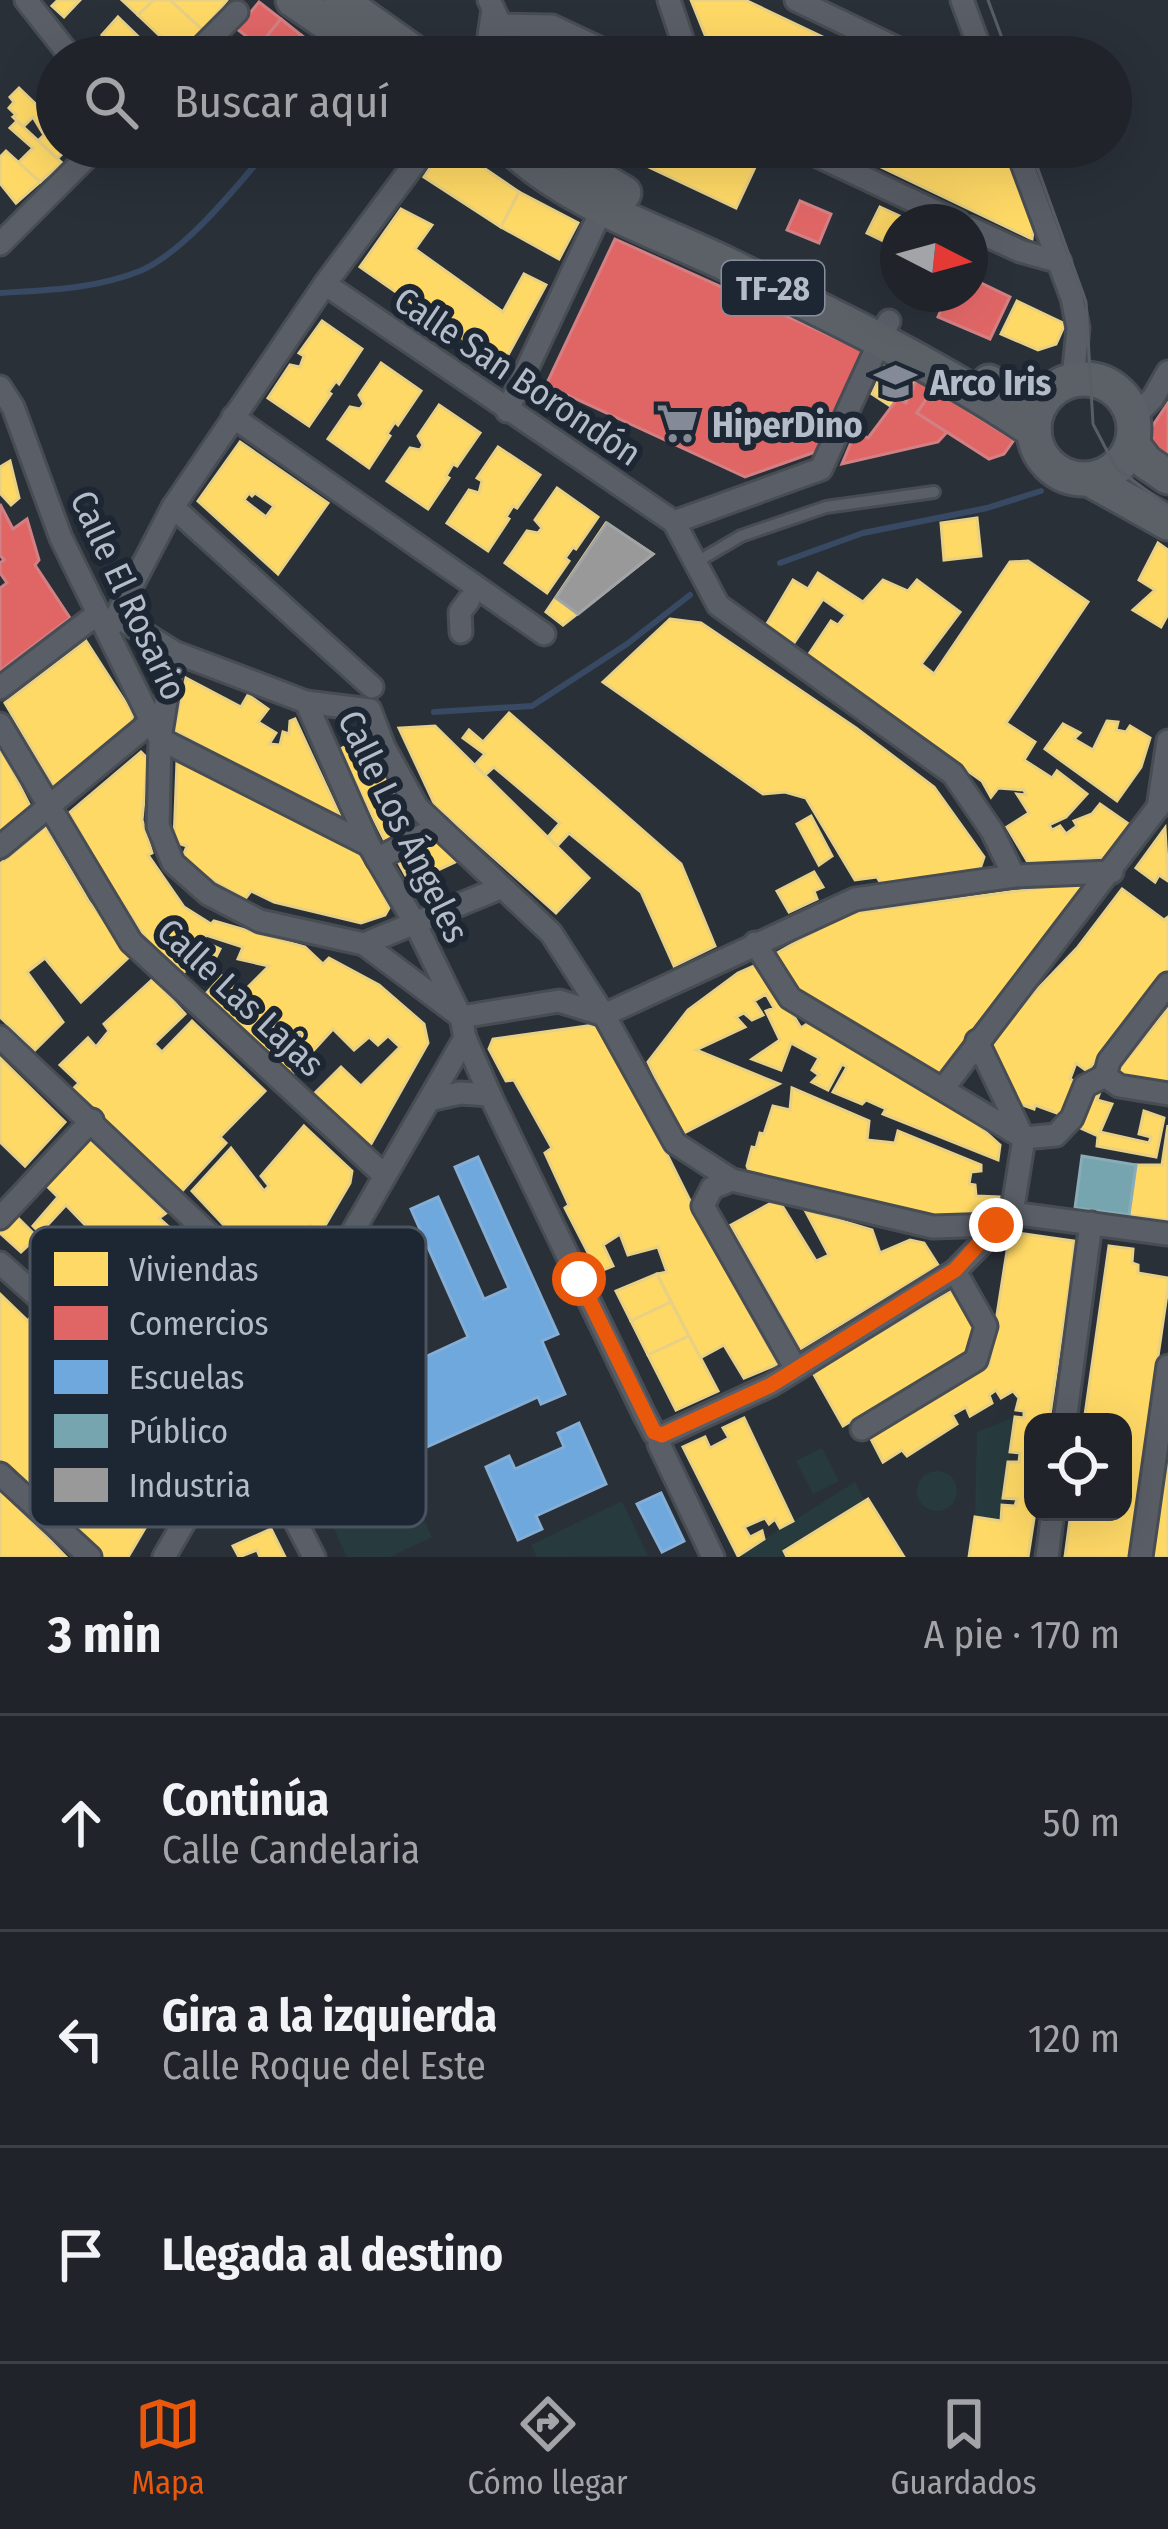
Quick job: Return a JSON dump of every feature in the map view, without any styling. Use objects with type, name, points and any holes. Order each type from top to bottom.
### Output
[{"type":"main road","points":[[293,0],[345,36]]},
{"type":"main road","points":[[340,0],[391,36]]},
{"type":"main road","name":"TF-28","points":[[533,168],[603,206],[884,331]]},
{"type":"main road","name":"TF-28","points":[[581,168],[1019,398],[1039,415]]},
{"type":"main road","points":[[1168,477],[1146,462],[1132,431],[1128,404],[1111,386],[1089,378],[1057,386],[1039,415],[1045,460],[1057,471],[1089,479],[1168,523]]},
{"type":"main road","points":[[1089,479],[1116,467],[1132,431]]},
{"type":"street","points":[[26,0],[54,36]]},
{"type":"street","points":[[669,0],[681,36]]},
{"type":"street","points":[[796,0],[871,36]]},
{"type":"street","points":[[962,0],[975,36]]},
{"type":"street","points":[[494,11],[573,36]]},
{"type":"street","points":[[213,36],[237,12]]},
{"type":"street","points":[[0,244],[76,168]]},
{"type":"street","points":[[0,688],[108,621],[172,507],[325,284],[411,168]]},
{"type":"street","points":[[844,168],[920,204]]},
{"type":"street","points":[[1024,168],[1060,262],[1078,328],[1073,379]]},
{"type":"street","points":[[507,411],[603,206]]},
{"type":"street","points":[[988,236],[1060,262]]},
{"type":"street","name":"Calle San Borondón","points":[[325,284],[674,522]]},
{"type":"street","points":[[884,331],[821,469],[674,522],[718,605],[953,774],[992,831],[1014,876]]},
{"type":"street","points":[[1132,431],[1168,372]]},
{"type":"street","name":"Calle El Rosario","points":[[0,387],[13,407],[61,538],[108,621],[156,730],[158,826],[173,863],[208,894],[260,921],[364,944],[463,1028]]},
{"type":"street","points":[[233,418],[544,634]]},
{"type":"street","points":[[172,507],[372,687]]},
{"type":"street","name":"Calle Los Ángeles","points":[[108,621],[174,652],[306,702],[373,852],[416,925],[490,1095],[644,1414],[654,1432],[662,1435],[658,1444],[712,1557]]},
{"type":"street","points":[[0,847],[51,804],[156,730],[174,652]]},
{"type":"street","points":[[306,702],[370,710],[417,807],[551,933],[604,1015],[676,1143],[732,1180],[933,1227],[1004,1219],[1091,1223],[1168,1234]]},
{"type":"street","name":"Calle Las Lajas","points":[[0,724],[131,942],[385,1176]]},
{"type":"street","points":[[156,730],[373,852],[438,827]]},
{"type":"street","points":[[943,1089],[1165,807],[1168,741]]},
{"type":"street","points":[[356,1227],[429,1100],[463,1028],[559,1001],[604,1015],[855,899],[1014,876],[1112,872]]},
{"type":"street","points":[[364,944],[500,888]]},
{"type":"street","points":[[755,943],[790,998],[1024,1138],[1056,1135],[1072,1118],[1085,1086],[1106,1076]]},
{"type":"street","points":[[1106,1076],[1109,1061],[1168,984]]},
{"type":"street","points":[[0,1037],[203,1227]]},
{"type":"street","points":[[662,1435],[751,1395],[960,1266],[1004,1219],[1024,1138],[977,1041]]},
{"type":"street","points":[[1106,1076],[1119,1085],[1168,1094]]},
{"type":"street","points":[[429,1100],[460,1093],[490,1095]]},
{"type":"street","points":[[0,1218],[92,1120]]},
{"type":"street","points":[[732,1180],[712,1188],[703,1206],[796,1369]]},
{"type":"street","points":[[1065,1413],[1091,1223]]},
{"type":"street","points":[[862,1429],[976,1360],[986,1326],[960,1266],[954,1228]]},
{"type":"street","points":[[0,1263],[30,1290]]},
{"type":"street","points":[[1141,1557],[1168,1366]]},
{"type":"street","points":[[0,1474],[30,1502]]},
{"type":"street","points":[[1046,1557],[1051,1521]]},
{"type":"street","points":[[57,1527],[90,1557]]},
{"type":"street","points":[[164,1557],[181,1527]]},
{"type":"street","points":[[298,1527],[314,1557]]},
{"type":"lane","points":[[695,563],[742,536],[826,507],[934,492]]},
{"type":"green space","points":[[1015,1417],[1001,1521],[975,1517],[977,1432]]},
{"type":"green space","points":[[822,1448],[839,1481],[813,1494],[796,1461]]},
{"type":"green space","points":[[937,1471],[951,1477],[957,1491],[951,1505],[937,1511],[923,1505],[917,1491],[923,1477]]},
{"type":"green space","points":[[855,1482],[865,1501],[784,1548],[788,1557],[742,1557],[741,1554]]},
{"type":"green space","points":[[622,1501],[648,1556],[537,1557],[531,1545]]},
{"type":"green space","points":[[426,1524],[432,1537],[390,1557],[347,1557],[333,1527]]},
{"type":"building: Viviendas","points":[[58,0],[80,0],[64,17],[52,6]]},
{"type":"building: Viviendas","points":[[122,0],[154,0],[138,15]]},
{"type":"building: Viviendas","points":[[154,0],[170,0],[203,30],[197,36],[160,36],[138,15]]},
{"type":"building: Viviendas","points":[[170,0],[227,0],[203,30]]},
{"type":"building: Viviendas","points":[[691,0],[745,0],[821,36],[706,36]]},
{"type":"building: Viviendas","points":[[118,17],[138,36],[103,36]]},
{"type":"building: Viviendas","points":[[19,88],[36,104],[36,122],[33,117],[23,127],[9,108],[14,102],[10,97]]},
{"type":"building: Viviendas","points":[[17,121],[36,139],[36,168],[56,168],[40,182],[18,163],[33,148],[10,128]]},
{"type":"building: Viviendas","points":[[6,151],[40,182],[16,203],[0,183],[0,157]]},
{"type":"building: Viviendas","points":[[430,168],[484,168],[519,192],[501,227],[424,177]]},
{"type":"building: Viviendas","points":[[651,168],[755,168],[736,208]]},
{"type":"building: Viviendas","points":[[883,168],[1014,168],[1034,223],[1032,239],[988,218],[988,204],[959,204]]},
{"type":"building: Viviendas","points":[[519,192],[578,223],[559,259],[501,227]]},
{"type":"building: Viviendas","points":[[880,207],[880,239],[867,233]]},
{"type":"building: Viviendas","points":[[401,209],[432,225],[415,249],[503,312],[524,274],[546,285],[502,366],[360,267]]},
{"type":"building: Viviendas","points":[[1017,301],[1065,324],[1056,344],[1038,350],[1001,334]]},
{"type":"building: Viviendas","points":[[322,321],[362,349],[339,384],[336,381],[328,392],[309,426],[268,398],[290,365],[300,367],[304,356],[299,353]]},
{"type":"building: Viviendas","points":[[381,363],[421,391],[398,425],[395,422],[369,468],[328,439],[350,407],[360,409],[364,404],[359,395]]},
{"type":"building: Viviendas","points":[[885,366],[917,379],[906,403],[898,398],[892,407],[872,394]]},
{"type":"building: Viviendas","points":[[439,405],[480,433],[457,466],[453,464],[428,509],[387,481],[410,448],[420,450],[423,445],[418,436]]},
{"type":"building: Viviendas","points":[[240,442],[328,503],[278,574],[198,501]],"holes":[[[249,493],[255,493],[274,506],[266,517],[244,500]]]},
{"type":"building: Viviendas","points":[[498,447],[540,475],[517,508],[513,506],[488,551],[447,523],[469,490],[479,493],[482,481],[477,478]]},
{"type":"building: Viviendas","points":[[10,461],[19,498],[11,505],[0,493],[0,467]]},
{"type":"building: Viviendas","points":[[557,488],[598,517],[565,558],[569,561],[547,593],[505,563],[527,531],[538,533],[542,528],[535,520]]},
{"type":"building: Viviendas","points":[[977,518],[981,556],[944,560],[941,523]]},
{"type":"building: Viviendas","points":[[606,523],[653,554],[563,625],[546,612]]},
{"type":"building: Viviendas","points":[[1158,543],[1168,550],[1168,614],[1161,627],[1133,610],[1155,590],[1139,580]]},
{"type":"building: Viviendas","points":[[1028,561],[1088,602],[1006,723],[1035,742],[1024,760],[1052,778],[1057,771],[1087,794],[1066,817],[1049,825],[1052,830],[1060,826],[1066,834],[1077,826],[1074,821],[1092,814],[1100,804],[1133,827],[1108,857],[1029,864],[1007,827],[1029,813],[1017,794],[1026,795],[1024,790],[998,788],[991,797],[982,781],[807,657],[831,621],[838,625],[846,615],[823,599],[792,646],[765,627],[793,580],[808,589],[818,573],[863,602],[883,580],[908,591],[917,580],[960,612],[921,664],[934,674],[1010,562]]},
{"type":"building: Viviendas","points":[[670,619],[701,623],[934,787],[984,857],[980,869],[882,885],[877,877],[855,880],[806,798],[785,792],[763,794],[603,682]]},
{"type":"building: Viviendas","points":[[86,641],[133,714],[130,729],[55,788],[5,703]]},
{"type":"building: Viviendas","points":[[186,678],[241,707],[248,695],[268,709],[258,722],[276,733],[269,744],[280,745],[283,732],[289,734],[290,721],[295,719],[340,816],[335,821],[174,730]]},
{"type":"building: Viviendas","points":[[509,713],[681,864],[715,946],[674,966],[641,892],[569,833],[557,846],[548,837],[560,823],[494,767],[485,775],[475,765],[485,754],[463,738],[469,730],[483,742]]},
{"type":"building: Viviendas","points":[[1107,721],[1118,722],[1116,730],[1126,732],[1130,726],[1150,738],[1141,767],[1117,801],[1045,749],[1063,724],[1080,733],[1074,739],[1093,750]]},
{"type":"building: Viviendas","points":[[435,726],[589,878],[556,913],[435,805],[399,728]]},
{"type":"building: Viviendas","points":[[366,734],[416,830],[386,843],[339,750]]},
{"type":"building: Viviendas","points":[[0,747],[31,808],[0,832]]},
{"type":"building: Viviendas","points":[[141,752],[148,759],[142,820],[152,853],[148,855],[184,907],[211,924],[214,921],[305,947],[323,964],[329,958],[379,985],[424,1024],[428,1043],[366,1147],[310,1098],[341,1067],[361,1086],[400,1047],[388,1036],[378,1045],[369,1037],[354,1050],[333,1029],[289,1077],[204,996],[222,976],[242,993],[269,966],[238,959],[243,947],[206,935],[203,941],[220,949],[213,963],[195,954],[183,974],[154,950],[107,880],[69,813]]},
{"type":"building: Viviendas","points":[[182,757],[225,784],[364,852],[389,908],[385,915],[361,923],[274,902],[251,891],[245,899],[189,866],[182,859],[187,846],[174,842],[177,761]]},
{"type":"building: Viviendas","points":[[811,816],[832,856],[819,865],[797,824]]},
{"type":"building: Viviendas","points":[[45,827],[89,902],[131,955],[81,1002],[45,958],[27,972],[63,1022],[35,1050],[0,1017],[0,864]]},
{"type":"building: Viviendas","points":[[1165,828],[1168,881],[1159,875],[1155,882],[1136,868]]},
{"type":"building: Viviendas","points":[[438,836],[464,858],[410,883],[395,856]]},
{"type":"building: Viviendas","points":[[814,872],[823,887],[814,891],[817,899],[789,912],[777,891]]},
{"type":"building: Viviendas","points":[[1084,882],[1088,891],[936,1079],[792,991],[770,957],[846,914]]},
{"type":"building: Viviendas","points":[[1122,889],[1164,920],[1168,917],[1168,976],[1087,1071],[1076,1063],[1070,1079],[1081,1084],[1068,1117],[1020,1104],[988,1041],[1078,947]]},
{"type":"building: Viviendas","points":[[761,963],[801,1028],[813,1020],[970,1118],[1000,1145],[998,1160],[883,1114],[886,1109],[866,1100],[862,1104],[833,1092],[847,1067],[842,1064],[828,1090],[812,1082],[819,1075],[812,1070],[819,1058],[791,1043],[781,1070],[752,1059],[780,1040],[766,1011],[774,1008],[766,994],[754,1001],[763,1015],[752,1020],[744,1013],[736,1017],[745,1027],[696,1050],[779,1084],[682,1134],[648,1062],[688,1010],[738,973]]},
{"type":"building: Viviendas","points":[[153,979],[185,1014],[154,1044],[162,1052],[192,1021],[265,1091],[220,1137],[226,1143],[181,1192],[73,1089],[79,1083],[60,1065],[88,1038],[96,1047],[109,1031],[104,1024]]},
{"type":"building: Viviendas","points":[[1168,1009],[1168,1084],[1118,1080],[1115,1074]]},
{"type":"building: Viviendas","points":[[602,1024],[716,1253],[778,1364],[744,1378],[724,1345],[700,1358],[657,1274],[667,1272],[658,1247],[628,1255],[620,1234],[603,1245],[613,1266],[598,1272],[565,1208],[569,1205],[545,1153],[552,1148],[514,1080],[506,1081],[489,1049],[493,1039]]},
{"type":"building: Viviendas","points":[[0,1058],[65,1122],[25,1166],[0,1142]]},
{"type":"building: Viviendas","points":[[1096,1085],[1102,1086],[1097,1100],[1112,1104],[1100,1132],[1149,1143],[1151,1137],[1139,1134],[1144,1111],[1164,1118],[1156,1157],[1097,1146],[1098,1136],[1076,1126]]},
{"type":"building: Viviendas","points":[[792,1088],[869,1121],[867,1140],[895,1143],[898,1131],[981,1165],[981,1171],[971,1172],[969,1184],[975,1185],[976,1196],[999,1197],[998,1210],[984,1221],[926,1220],[751,1176],[747,1166],[752,1147],[756,1148],[760,1133],[764,1134],[773,1106],[790,1110]]},
{"type":"building: Viviendas","points":[[1168,1125],[1168,1220],[1129,1215],[1136,1165],[1162,1165]]},
{"type":"building: Viviendas","points":[[304,1126],[352,1171],[324,1227],[226,1227],[192,1191],[231,1148],[264,1191],[269,1186],[261,1176]]},
{"type":"building: Viviendas","points":[[89,1138],[166,1213],[159,1218],[169,1227],[87,1227],[66,1205],[46,1227],[34,1227],[58,1197],[44,1183]]},
{"type":"building: Viviendas","points":[[773,1202],[781,1204],[816,1261],[829,1255],[805,1210],[872,1230],[880,1253],[910,1240],[924,1243],[938,1265],[800,1349],[731,1225]]},
{"type":"building: Viviendas","points":[[16,1216],[30,1230],[30,1244],[21,1252],[0,1233]]},
{"type":"building: Viviendas","points":[[1010,1232],[1074,1241],[1050,1413],[1016,1410],[1019,1398],[1013,1391],[1001,1398],[996,1390],[989,1395],[992,1403],[970,1416],[966,1407],[952,1415],[957,1424],[907,1456],[902,1450],[883,1462],[869,1435],[989,1366]]},
{"type":"building: Viviendas","points":[[1109,1246],[1133,1249],[1132,1263],[1138,1265],[1138,1273],[1168,1278],[1168,1287],[1129,1557],[1065,1557],[1070,1521],[1132,1521],[1132,1413],[1085,1413]]},
{"type":"building: Viviendas","points":[[657,1274],[671,1302],[631,1321],[616,1291]]},
{"type":"building: Viviendas","points":[[954,1290],[979,1336],[976,1346],[843,1426],[812,1371]]},
{"type":"building: Viviendas","points":[[0,1294],[30,1318],[30,1491],[0,1463]]},
{"type":"building: Viviendas","points":[[671,1302],[689,1336],[648,1355],[631,1321]]},
{"type":"building: Viviendas","points":[[689,1336],[718,1391],[676,1410],[648,1355]]},
{"type":"building: Viviendas","points":[[1015,1417],[1024,1418],[1024,1521],[1034,1521],[1028,1557],[969,1557],[975,1517],[1001,1521],[1002,1505],[1015,1506],[1017,1499],[1003,1498],[1008,1462],[1019,1462],[1020,1453],[1010,1452]]},
{"type":"building: Viviendas","points":[[744,1418],[793,1521],[780,1528],[775,1519],[769,1524],[765,1518],[744,1527],[750,1537],[762,1531],[764,1539],[738,1556],[683,1447],[705,1437],[710,1448],[729,1438],[723,1428]]},
{"type":"building: Viviendas","points":[[1168,1446],[1168,1557],[1152,1557]]},
{"type":"building: Viviendas","points":[[0,1489],[30,1520],[30,1527],[37,1527],[66,1557],[0,1557]]},
{"type":"building: Viviendas","points":[[868,1499],[904,1557],[787,1557],[784,1551]]},
{"type":"building: Viviendas","points":[[67,1527],[146,1527],[128,1557],[99,1557]]},
{"type":"building: Viviendas","points":[[271,1529],[285,1557],[260,1557],[257,1550],[239,1557],[233,1546]]},
{"type":"building: Comercios","points":[[259,2],[281,19],[267,36],[246,36],[237,29]]},
{"type":"building: Comercios","points":[[281,19],[301,35],[300,36],[267,36]]},
{"type":"building: Comercios","points":[[800,201],[831,214],[819,243],[787,230]]},
{"type":"building: Comercios","points":[[615,239],[864,351],[818,451],[745,477],[546,385]]},
{"type":"building: Comercios","points":[[988,286],[1010,297],[990,339],[938,317],[940,312],[988,312]]},
{"type":"building: Comercios","points":[[917,379],[933,389],[917,413],[947,432],[938,442],[842,464],[855,433],[868,438],[898,398],[906,403]]},
{"type":"building: Comercios","points":[[933,389],[1014,440],[1004,454],[989,459],[917,413]]},
{"type":"building: Comercios","points":[[1168,403],[1168,463],[1143,440]]},
{"type":"building: Comercios","points":[[0,504],[13,529],[27,519],[39,560],[35,565],[70,618],[0,671],[0,588],[7,583],[0,573],[4,560],[0,555]]},
{"type":"building: Escuelas","points":[[478,1157],[558,1334],[542,1341],[565,1394],[541,1404],[538,1397],[426,1447],[426,1356],[468,1337],[426,1243],[426,1227],[419,1227],[411,1209],[438,1197],[484,1299],[509,1288],[455,1167]]},
{"type":"building: Escuelas","points":[[579,1423],[606,1484],[536,1516],[542,1529],[518,1540],[486,1467],[509,1456],[515,1469],[564,1447],[558,1433]]},
{"type":"building: Escuelas","points":[[661,1493],[684,1541],[662,1552],[637,1504]]},
{"type":"building: Público","points":[[1082,1156],[1136,1165],[1129,1215],[1075,1208]]},
{"type":"building: Industria","points":[[607,523],[653,554],[578,614],[556,598]]},
{"type":"waterway","points":[[0,293],[89,285],[140,271],[175,249],[252,168]]},
{"type":"waterway","points":[[780,563],[863,533],[987,508],[1041,491]]},
{"type":"waterway","points":[[434,712],[532,706],[627,644],[690,595]]},
{"type":"tram line","points":[[988,0],[1001,36]]},
{"type":"tram line","points":[[1038,168],[1086,302],[1093,424],[1116,468],[1168,506]]},
{"type":"place","name":"Arco Iris","points":[[896,382]]},
{"type":"place","name":"HiperDino","points":[[678,424]]},
{"type":"route","points":[[579,1279],[654,1432],[662,1435],[771,1385],[955,1270],[996,1225]]}]
